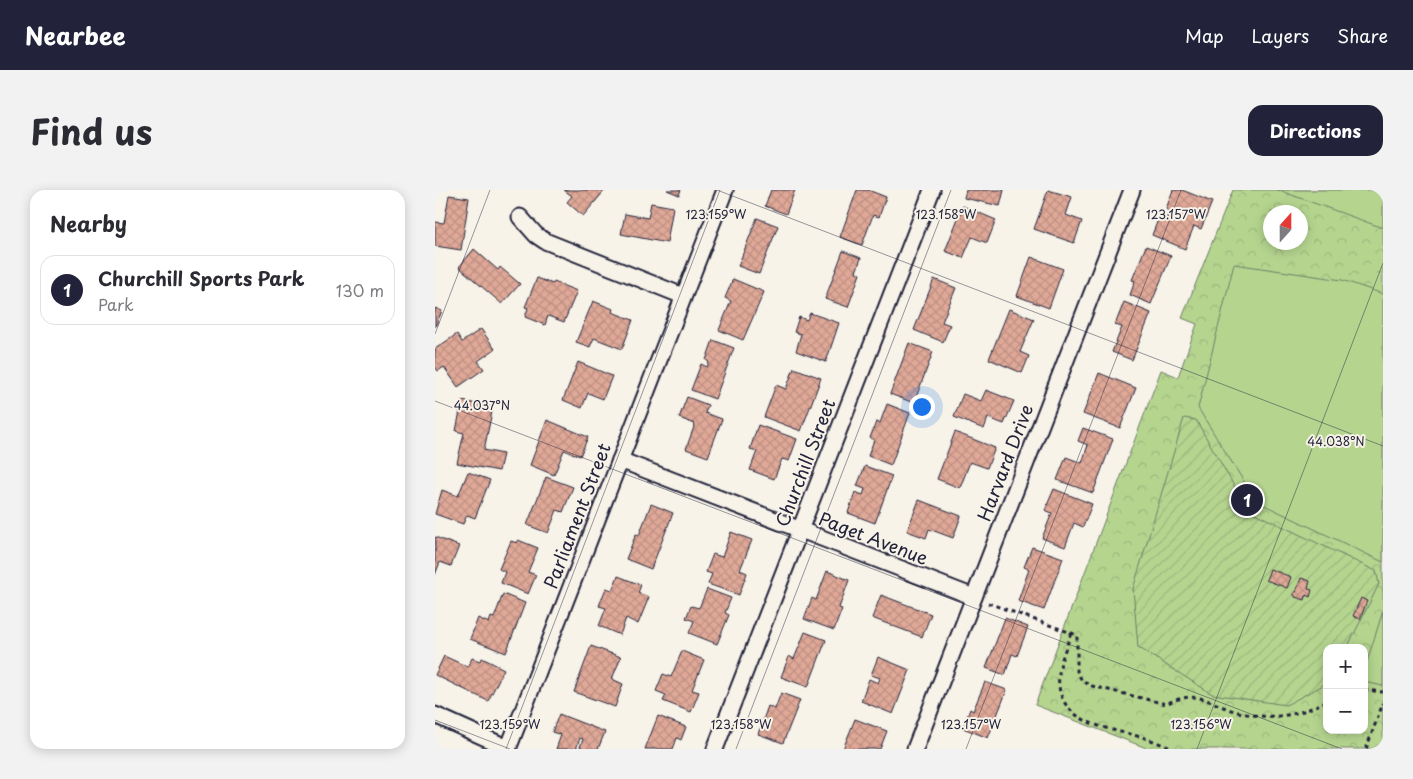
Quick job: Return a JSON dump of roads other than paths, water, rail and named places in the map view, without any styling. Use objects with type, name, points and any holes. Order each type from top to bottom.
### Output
[{"type":"street","name":"Parliament Street","points":[[508,748],[725,190]]},
{"type":"street","name":"Churchill Street","points":[[715,749],[932,190]]},
{"type":"street","name":"Harvard Drive","points":[[915,749],[1132,190]]},
{"type":"street","points":[[520,217],[536,235],[545,241],[683,296]]},
{"type":"street","name":"Paget Avenue","points":[[620,460],[974,598]]},
{"type":"street","points":[[435,715],[508,748]]},
{"type":"place","name":"Churchill Sports Park","points":[[1247,500]]}]
